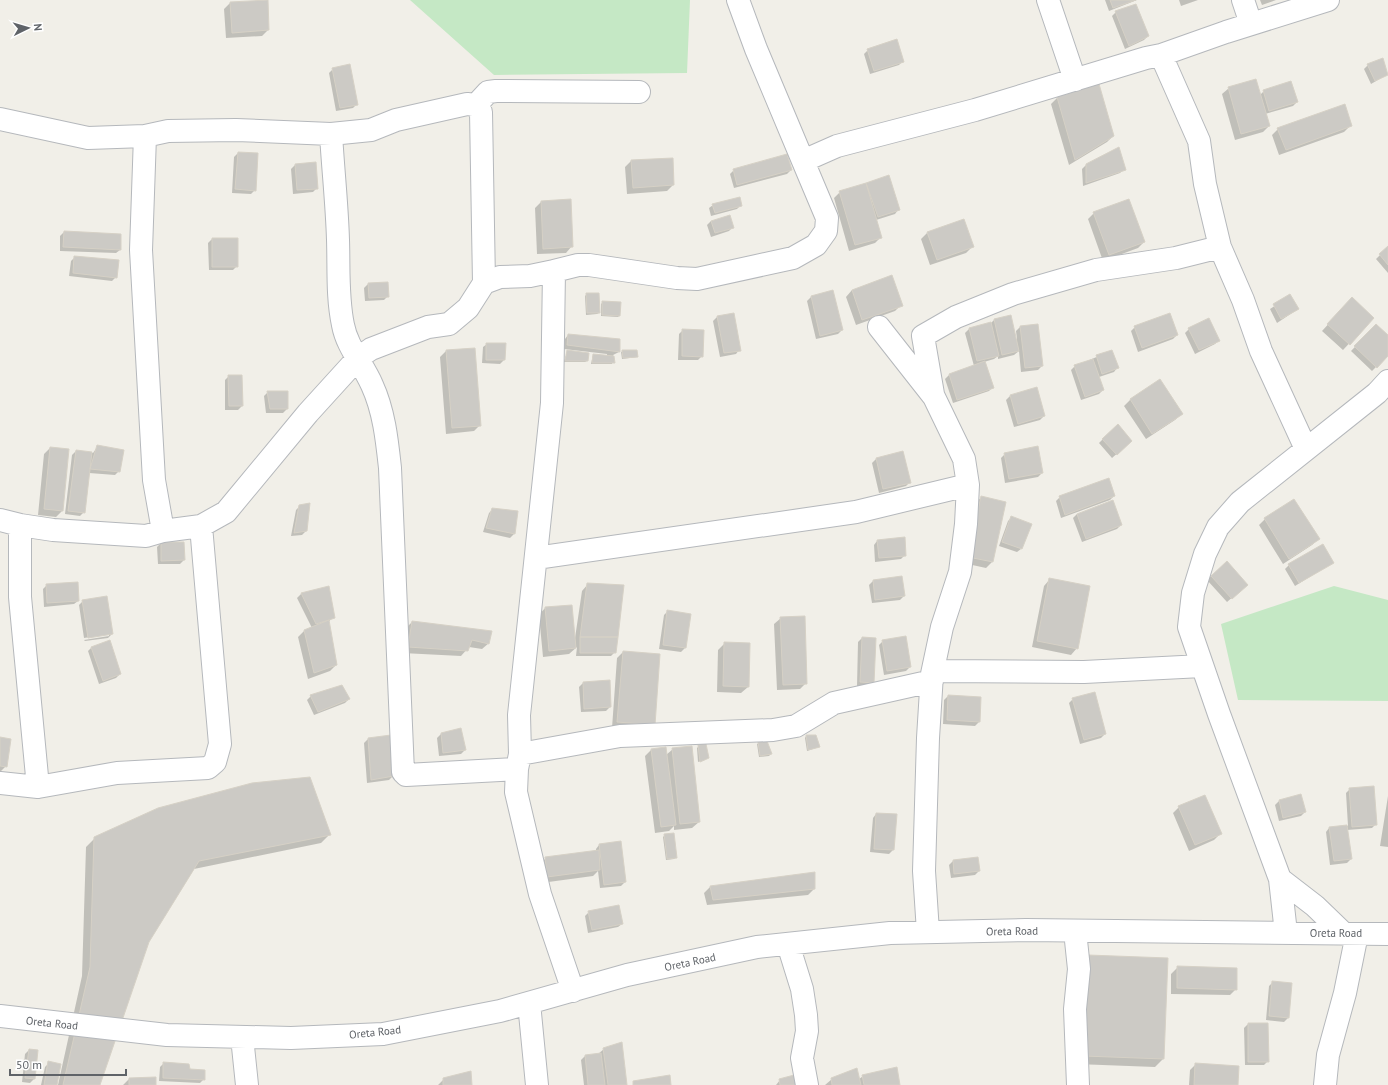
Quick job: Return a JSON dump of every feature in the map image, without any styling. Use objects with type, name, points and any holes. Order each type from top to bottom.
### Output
[{"type":"street","points":[[484,283],[500,278],[530,276],[589,265],[677,278],[697,279],[793,258],[816,245],[826,231],[827,218],[756,49],[738,0]]},
{"type":"street","points":[[1048,0],[1075,80]]},
{"type":"street","points":[[1243,0],[1251,24]]},
{"type":"street","points":[[803,161],[837,146],[975,110],[1146,58],[1161,55],[1251,24],[1328,0]]},
{"type":"street","points":[[1161,55],[1199,141],[1205,184],[1220,247],[1243,300],[1261,351],[1306,449]]},
{"type":"street","points":[[476,105],[488,92],[496,91],[639,92]]},
{"type":"street","points":[[0,119],[88,138],[145,136],[168,131],[236,130],[331,134],[371,130],[410,117],[467,104],[476,105],[481,112],[484,283],[468,308],[449,324],[428,327],[372,350],[358,358],[308,413],[226,512],[201,526],[163,531],[146,536],[53,530],[10,523],[20,597],[38,787]]},
{"type":"street","points":[[331,134],[338,238],[340,305],[347,341],[372,385],[380,408],[386,434],[390,468],[403,772],[406,775],[518,761],[620,736],[773,730],[796,726],[834,703],[933,676],[1084,672],[1202,666]]},
{"type":"street","points":[[145,136],[141,250],[154,480],[163,531]]},
{"type":"street","points":[[934,397],[923,336],[956,317],[1013,294],[1096,270],[1176,258],[1220,247]]},
{"type":"street","points":[[554,272],[552,403],[519,715],[516,792],[540,894],[573,991]]},
{"type":"street","points":[[879,327],[934,397],[964,459],[968,485],[966,524],[960,572],[942,627],[933,676],[928,738],[924,871],[928,932]]},
{"type":"street","points":[[1286,933],[1280,879],[1189,627],[1193,593],[1205,554],[1218,527],[1240,502],[1376,393],[1388,381]]},
{"type":"street","points":[[536,558],[856,512],[968,485]]},
{"type":"street","points":[[0,783],[38,787],[117,772],[208,768],[215,762],[220,744],[201,526]]},
{"type":"street","points":[[1280,879],[1350,933],[1345,993],[1328,1056],[1325,1085]]},
{"type":"street","points":[[1075,931],[1079,969],[1075,1009],[1078,1085]]},
{"type":"street","name":"Oreta Road","points":[[0,1016],[167,1035],[291,1038],[382,1034],[500,1011],[627,976],[757,947],[890,933],[1075,931],[1388,934]]},
{"type":"street","points":[[788,944],[802,989],[806,1015],[806,1031],[802,1058],[807,1085]]},
{"type":"street","points":[[529,1003],[537,1085]]},
{"type":"street","points":[[242,1037],[247,1085]]},
{"type":"green space","points":[[410,0],[690,0],[687,73],[494,75]]},
{"type":"green space","points":[[1334,586],[1388,600],[1388,701],[1238,700],[1221,624]]},
{"type":"building","points":[[268,0],[269,30],[232,33],[230,2]]},
{"type":"building","points":[[1110,0],[1136,0],[1113,8]]},
{"type":"building","points":[[1136,4],[1149,36],[1129,46],[1115,11]]},
{"type":"building","points":[[897,39],[904,62],[874,71],[867,49]]},
{"type":"building","points":[[1383,58],[1388,75],[1375,81],[1367,64]]},
{"type":"building","points":[[350,64],[358,105],[340,108],[332,68]]},
{"type":"building","points":[[1256,79],[1270,126],[1241,134],[1228,87]]},
{"type":"building","points":[[1291,81],[1298,102],[1269,111],[1263,90]]},
{"type":"building","points":[[1099,84],[1114,136],[1075,160],[1057,97]]},
{"type":"building","points":[[1345,104],[1352,126],[1286,150],[1277,128]]},
{"type":"building","points":[[1119,147],[1126,170],[1086,183],[1086,164]]},
{"type":"building","points":[[238,152],[258,153],[256,191],[235,189]]},
{"type":"building","points":[[787,154],[792,170],[737,185],[733,169]]},
{"type":"building","points":[[673,158],[674,185],[633,188],[631,160]]},
{"type":"building","points":[[316,162],[318,189],[297,190],[295,164]]},
{"type":"building","points":[[889,175],[900,210],[878,217],[866,183]]},
{"type":"building","points":[[866,183],[882,238],[855,245],[839,191]]},
{"type":"building","points":[[740,197],[742,206],[715,213],[712,204]]},
{"type":"building","points":[[571,199],[573,247],[543,249],[541,201]]},
{"type":"building","points":[[1129,199],[1145,242],[1109,255],[1093,212]]},
{"type":"building","points":[[730,215],[734,228],[715,233],[711,221]]},
{"type":"building","points":[[964,219],[974,247],[937,260],[927,232]]},
{"type":"building","points":[[64,231],[121,234],[121,250],[63,247]]},
{"type":"building","points":[[212,238],[238,238],[238,267],[212,267]]},
{"type":"building","points":[[1388,246],[1388,265],[1379,254]]},
{"type":"building","points":[[74,256],[119,260],[117,278],[73,273]]},
{"type":"building","points":[[892,275],[903,306],[862,320],[852,290]]},
{"type":"building","points":[[388,282],[389,297],[369,298],[368,283]]},
{"type":"building","points":[[833,290],[843,330],[820,336],[811,296]]},
{"type":"building","points":[[586,293],[599,293],[600,313],[587,313]]},
{"type":"building","points":[[1290,294],[1299,309],[1281,319],[1273,304]]},
{"type":"building","points":[[1352,297],[1374,318],[1350,345],[1327,324]]},
{"type":"building","points":[[602,301],[621,302],[620,316],[602,315]]},
{"type":"building","points":[[734,313],[741,351],[724,353],[717,316]]},
{"type":"building","points":[[1170,313],[1178,335],[1142,348],[1134,326]]},
{"type":"building","points":[[1011,315],[1019,351],[1002,355],[994,319]]},
{"type":"building","points":[[1209,318],[1220,341],[1199,350],[1188,328]]},
{"type":"building","points":[[991,322],[999,356],[977,361],[969,328]]},
{"type":"building","points":[[1038,324],[1043,366],[1025,368],[1020,326]]},
{"type":"building","points":[[1376,324],[1388,335],[1388,356],[1377,368],[1354,346]]},
{"type":"building","points":[[682,329],[704,330],[703,357],[682,356]]},
{"type":"building","points":[[568,334],[620,339],[620,352],[567,345]]},
{"type":"building","points":[[486,343],[506,343],[505,360],[486,360]]},
{"type":"building","points":[[475,348],[481,426],[452,428],[446,350]]},
{"type":"building","points":[[567,350],[589,353],[588,361],[565,361]]},
{"type":"building","points":[[622,350],[637,350],[638,357],[623,358]]},
{"type":"building","points":[[1112,350],[1119,368],[1102,374],[1096,355]]},
{"type":"building","points":[[593,354],[614,356],[615,363],[592,363]]},
{"type":"building","points":[[1093,359],[1104,390],[1085,397],[1074,365]]},
{"type":"building","points":[[985,361],[994,388],[957,400],[949,374]]},
{"type":"building","points":[[228,375],[242,375],[243,406],[229,406]]},
{"type":"building","points":[[1160,379],[1183,414],[1152,434],[1130,399]]},
{"type":"building","points":[[1037,387],[1045,416],[1018,424],[1010,395]]},
{"type":"building","points":[[267,391],[288,391],[288,409],[270,409]]},
{"type":"building","points":[[1118,424],[1132,441],[1117,455],[1102,439]]},
{"type":"building","points":[[97,445],[124,450],[120,472],[90,469]]},
{"type":"building","points":[[1038,446],[1043,473],[1009,479],[1004,453]]},
{"type":"building","points":[[50,447],[69,449],[63,511],[44,509]]},
{"type":"building","points":[[76,450],[92,452],[85,513],[68,511]]},
{"type":"building","points":[[903,451],[911,483],[883,489],[876,458]]},
{"type":"building","points":[[1109,478],[1115,496],[1065,515],[1059,496]]},
{"type":"building","points":[[981,496],[1006,502],[993,562],[968,557]]},
{"type":"building","points":[[1294,499],[1320,539],[1289,559],[1264,518]]},
{"type":"building","points":[[1113,500],[1122,525],[1086,539],[1077,514]]},
{"type":"building","points":[[310,503],[307,531],[294,533],[299,505]]},
{"type":"building","points":[[492,508],[518,511],[515,534],[486,528]]},
{"type":"building","points":[[1011,516],[1032,524],[1022,549],[1002,542]]},
{"type":"building","points":[[905,537],[906,556],[879,558],[877,540]]},
{"type":"building","points":[[161,542],[184,542],[185,560],[161,561]]},
{"type":"building","points":[[1323,544],[1334,563],[1299,583],[1288,564]]},
{"type":"building","points":[[1227,561],[1248,585],[1232,599],[1211,576]]},
{"type":"building","points":[[902,576],[905,596],[875,600],[873,580]]},
{"type":"building","points":[[1049,578],[1090,586],[1078,649],[1037,641]]},
{"type":"building","points":[[78,582],[79,601],[47,603],[46,584]]},
{"type":"building","points":[[587,583],[624,585],[618,637],[580,637]]},
{"type":"building","points":[[329,586],[335,618],[316,624],[301,593]]},
{"type":"building","points":[[107,596],[113,634],[88,638],[82,600]]},
{"type":"building","points":[[572,605],[576,648],[549,651],[545,607]]},
{"type":"building","points":[[667,610],[691,614],[686,648],[663,645]]},
{"type":"building","points":[[805,616],[807,684],[783,685],[780,617]]},
{"type":"building","points":[[329,620],[337,665],[314,673],[304,630]]},
{"type":"building","points":[[412,621],[492,631],[489,644],[472,640],[468,651],[408,647]]},
{"type":"building","points":[[906,636],[911,667],[887,671],[882,640]]},
{"type":"building","points":[[580,637],[618,637],[616,653],[580,653]]},
{"type":"building","points":[[862,637],[876,638],[874,683],[860,682]]},
{"type":"building","points":[[110,640],[121,674],[103,681],[91,647]]},
{"type":"building","points":[[724,642],[750,643],[749,687],[723,686]]},
{"type":"building","points":[[623,651],[660,654],[655,725],[617,722]]},
{"type":"building","points":[[610,680],[611,707],[584,709],[583,682]]},
{"type":"building","points":[[342,685],[350,699],[318,712],[310,695]]},
{"type":"building","points":[[1095,692],[1106,734],[1084,740],[1072,698]]},
{"type":"building","points":[[948,695],[981,697],[980,722],[947,720]]},
{"type":"building","points":[[461,728],[466,750],[443,753],[441,733]]},
{"type":"building","points":[[391,735],[394,776],[371,780],[368,738]]},
{"type":"building","points":[[806,735],[816,735],[820,747],[808,750]]},
{"type":"building","points":[[0,737],[11,739],[7,767],[0,766]]},
{"type":"building","points":[[767,741],[772,754],[760,756],[758,742]]},
{"type":"building","points":[[706,744],[709,758],[700,762],[698,745]]},
{"type":"building","points":[[692,746],[700,822],[680,824],[672,748]]},
{"type":"building","points":[[666,747],[676,825],[661,827],[651,749]]},
{"type":"building","points":[[310,777],[331,835],[199,861],[149,942],[100,1085],[63,1085],[90,967],[94,837],[158,808],[252,783]]},
{"type":"building","points":[[1374,786],[1377,825],[1352,827],[1349,788]]},
{"type":"building","points":[[1301,794],[1306,812],[1283,818],[1279,800]]},
{"type":"building","points":[[1205,795],[1222,834],[1195,845],[1178,806]]},
{"type":"building","points":[[876,813],[897,814],[894,850],[874,849]]},
{"type":"building","points":[[1347,825],[1352,859],[1334,861],[1329,827]]},
{"type":"building","points":[[674,833],[677,858],[667,859],[664,834]]},
{"type":"building","points":[[621,841],[626,882],[604,885],[599,844]]},
{"type":"building","points":[[599,850],[600,870],[547,877],[545,857]]},
{"type":"building","points":[[978,857],[980,871],[954,874],[953,860]]},
{"type":"building","points":[[815,872],[815,889],[713,900],[710,886]]},
{"type":"building","points":[[619,905],[623,924],[592,930],[588,911]]},
{"type":"building","points":[[1088,955],[1168,958],[1164,1059],[1084,1056]]},
{"type":"building","points":[[1177,966],[1237,968],[1237,990],[1177,988]]},
{"type":"building","points":[[1272,981],[1292,983],[1289,1018],[1269,1016]]},
{"type":"building","points":[[1248,1023],[1268,1023],[1269,1062],[1248,1062]]},
{"type":"building","points":[[622,1042],[627,1085],[608,1085],[603,1048]]},
{"type":"building","points":[[29,1049],[38,1050],[35,1079],[25,1078]]},
{"type":"building","points":[[601,1053],[605,1085],[588,1085],[585,1055]]},
{"type":"building","points":[[48,1061],[61,1064],[57,1085],[44,1085]]},
{"type":"building","points":[[163,1062],[189,1064],[190,1069],[205,1070],[205,1080],[163,1078]]},
{"type":"building","points":[[1195,1063],[1239,1066],[1238,1085],[1194,1085]]},
{"type":"building","points":[[897,1067],[900,1085],[864,1085],[862,1075]]},
{"type":"building","points":[[857,1068],[861,1085],[832,1085],[831,1078]]},
{"type":"building","points":[[471,1071],[472,1085],[443,1085],[443,1078]]},
{"type":"building","points":[[798,1074],[800,1085],[780,1085],[779,1079]]},
{"type":"building","points":[[670,1075],[671,1085],[633,1085],[633,1081]]},
{"type":"building","points":[[156,1077],[156,1085],[129,1085],[129,1078]]}]
